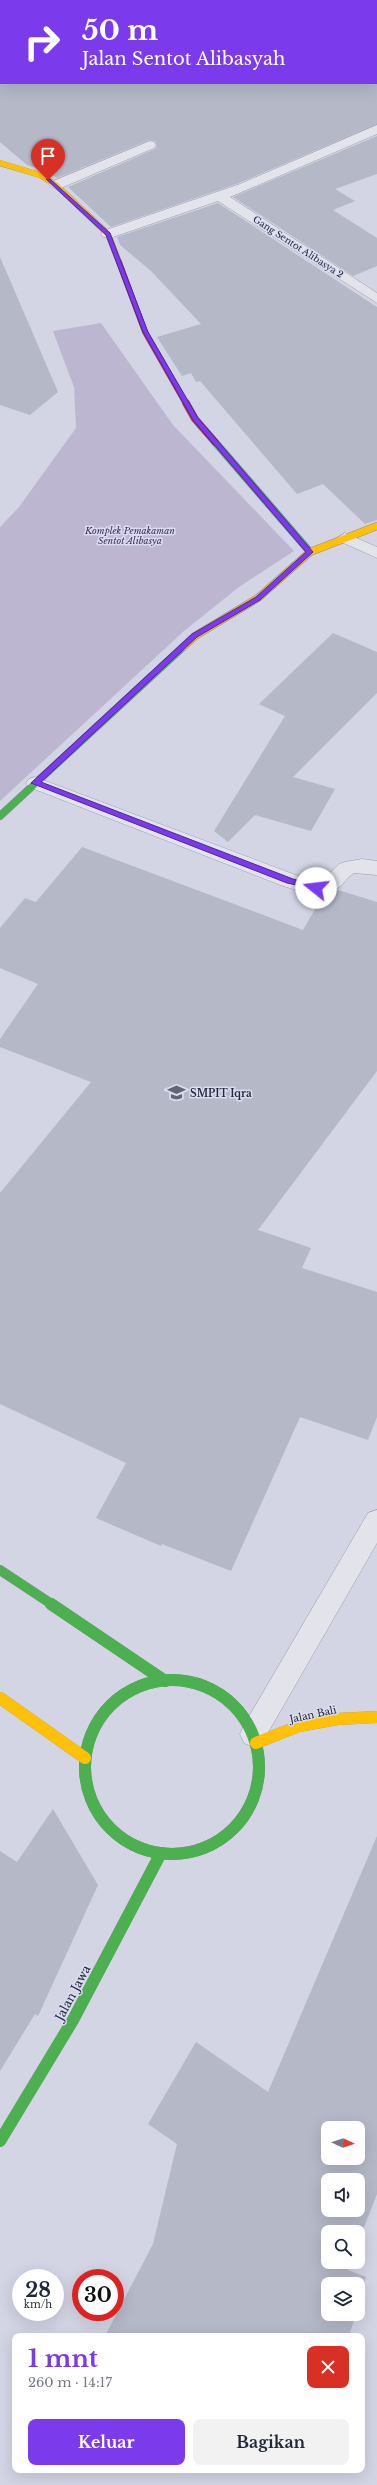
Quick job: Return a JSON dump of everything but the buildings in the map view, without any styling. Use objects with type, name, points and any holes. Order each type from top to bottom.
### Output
[{"type":"street","points":[[108,234],[166,217],[324,154],[377,129]]},
{"type":"street","points":[[56,186],[150,145]]},
{"type":"street","points":[[0,162],[40,175],[56,186],[108,234],[146,332],[195,419],[310,552]]},
{"type":"street","name":"Gang Sentot Alibasya 2","points":[[219,196],[377,299]]},
{"type":"street","points":[[0,816],[195,636],[258,598],[310,552],[377,526]]},
{"type":"street","points":[[345,538],[377,553]]},
{"type":"street","points":[[35,783],[290,881],[316,888],[330,884],[343,870],[352,865],[377,868]]},
{"type":"street","points":[[254,1739],[326,1606],[377,1521]]},
{"type":"street","points":[[0,1570],[165,1681]]},
{"type":"street","points":[[165,1681],[186,1681],[208,1688],[232,1705],[242,1716],[254,1739],[259,1763],[257,1784],[250,1805],[239,1822],[223,1837],[204,1847],[183,1854],[161,1853],[134,1847],[112,1831],[95,1810],[85,1784],[85,1758],[92,1731],[107,1710],[124,1695],[143,1686],[165,1681]]},
{"type":"street","points":[[0,1698],[85,1758]]},
{"type":"street","name":"Jalan Bali","points":[[254,1739],[299,1726],[337,1719],[377,1717]]},
{"type":"street","name":"Jalan Jawa","points":[[0,2141],[73,2020],[161,1853]]},
{"type":"green space","name":"Komplek Pemakaman Sentot Alibasya","points":[[101,323],[173,425],[294,551],[239,587],[184,631],[0,801],[0,527],[19,507],[76,428],[74,387],[53,331]]},
{"type":"traffic: fast","points":[[215,442],[310,552]]},
{"type":"traffic: fast","points":[[0,816],[183,647]]},
{"type":"traffic: fast","points":[[0,1570],[165,1681]]},
{"type":"traffic: fast","points":[[172,1680],[189,1682],[205,1687],[227,1700],[239,1712],[248,1726],[255,1742],[259,1767],[257,1784],[252,1800],[239,1822],[227,1834],[213,1843],[197,1850],[172,1854],[155,1852],[139,1847],[117,1834],[105,1822],[96,1808],[89,1792],[85,1767],[87,1750],[92,1734],[105,1712],[117,1700],[131,1691],[147,1684],[172,1680]]},
{"type":"traffic: fast","points":[[0,2141],[73,2020],[161,1853]]},
{"type":"traffic: slow","points":[[0,163],[40,175],[56,185],[108,234],[119,262]]},
{"type":"traffic: slow","points":[[183,647],[195,636],[258,598],[310,552],[377,526]]},
{"type":"traffic: slow","points":[[0,1698],[85,1758]]},
{"type":"traffic: slow","points":[[256,1743],[299,1726],[337,1719],[377,1717]]},
{"type":"traffic: jam","points":[[119,262],[145,332],[195,419],[215,442]]},
{"type":"place","name":"SMPIT Iqra","points":[[177,1093]]},
{"type":"route","points":[[48,180],[108,234],[146,332],[195,419],[310,552],[258,598],[195,636],[35,783],[290,881],[316,888]]}]
